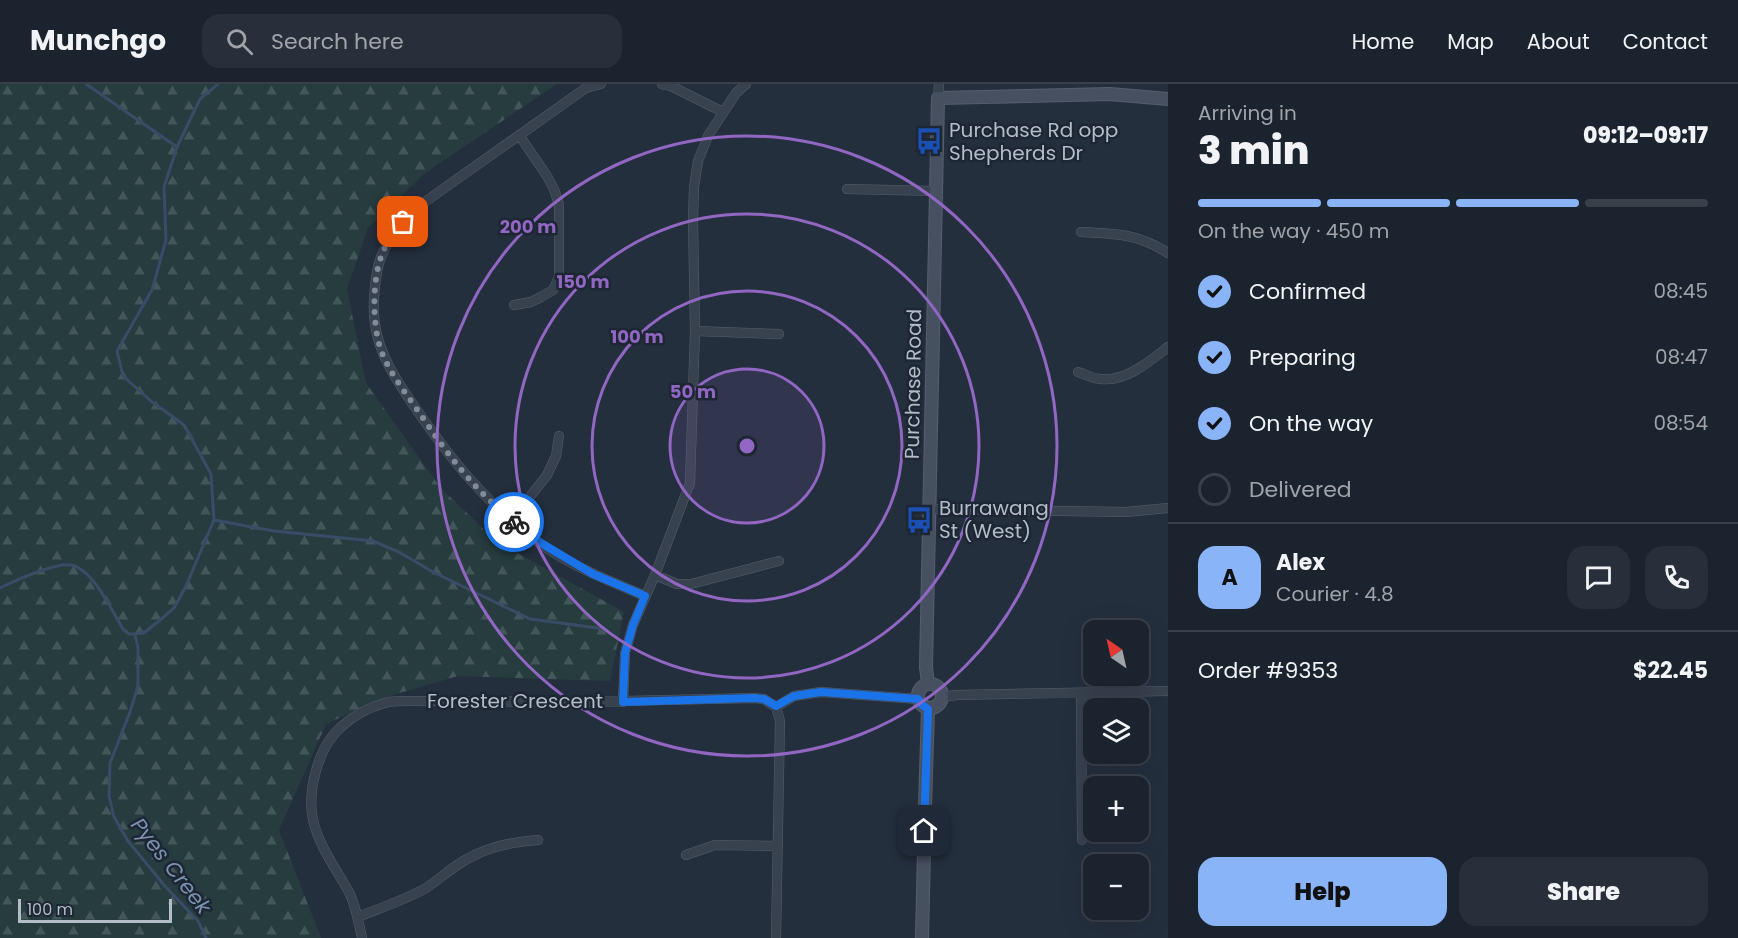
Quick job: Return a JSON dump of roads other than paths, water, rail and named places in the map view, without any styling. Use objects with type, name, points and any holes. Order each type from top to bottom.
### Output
[{"type":"main road","points":[[938,98],[1110,94],[1168,99]]},
{"type":"main road","name":"Purchase Road","points":[[928,684],[926,667],[938,98]]},
{"type":"main road","points":[[928,684],[938,687],[942,697],[939,705],[928,709],[918,699],[919,691],[928,684]]},
{"type":"main road","points":[[922,938],[928,709]]},
{"type":"street","points":[[601,84],[586,88],[412,212],[394,233],[381,258],[374,294],[375,324],[381,352],[398,382],[441,446],[489,501],[541,543],[593,574],[645,596]]},
{"type":"street","points":[[662,84],[671,86],[723,112]]},
{"type":"street","points":[[623,702],[625,653],[633,625],[690,483],[695,331],[693,219],[694,186],[698,161],[708,136],[736,93],[746,84]]},
{"type":"street","name":"Purchase Road","points":[[938,98],[939,84]]},
{"type":"street","points":[[514,305],[542,297],[552,290],[559,277],[559,205],[547,176],[519,135]]},
{"type":"street","points":[[847,189],[937,191]]},
{"type":"street","points":[[1081,232],[1128,235],[1152,243],[1168,253]]},
{"type":"street","points":[[695,331],[779,334]]},
{"type":"street","points":[[1078,372],[1101,380],[1124,376],[1148,363],[1168,347]]},
{"type":"street","points":[[512,520],[547,475],[556,456],[559,436]]},
{"type":"street","points":[[929,509],[1126,512],[1168,508]]},
{"type":"street","points":[[655,575],[677,584],[691,584],[779,561]]},
{"type":"street","points":[[776,938],[780,721],[776,706],[794,696],[821,692],[918,699]]},
{"type":"street","points":[[942,697],[1168,692]]},
{"type":"street","points":[[1081,693],[1082,840]]},
{"type":"street","name":"Forester Crescent","points":[[362,938],[351,896],[320,841],[313,820],[312,795],[317,768],[325,749],[340,728],[366,710],[387,702],[623,702],[754,698],[764,699],[776,706]]},
{"type":"street","points":[[358,917],[428,887],[466,859],[489,848],[514,842],[538,840]]},
{"type":"street","points":[[686,855],[715,845],[778,846]]},
{"type":"waterway","points":[[86,84],[177,147]]},
{"type":"waterway","name":"Pyes Creek","points":[[206,938],[198,921],[164,885],[128,841],[114,817],[109,796],[110,763],[138,686],[138,648],[135,634],[145,632],[174,608],[186,586],[214,520],[211,474],[184,425],[151,401],[123,376],[117,351],[152,290],[166,240],[164,187],[177,147],[200,99],[218,84]]},
{"type":"waterway","points":[[214,520],[274,531],[373,541],[530,619],[605,629]]},
{"type":"waterway","points":[[0,588],[46,569],[71,565],[87,574],[101,592],[123,629],[129,634],[135,634]]},
{"type":"place","name":"Purchase Rd opp Shepherds Dr","points":[[929,141]]},
{"type":"place","name":"Burrawang St (West)","points":[[919,520]]}]
